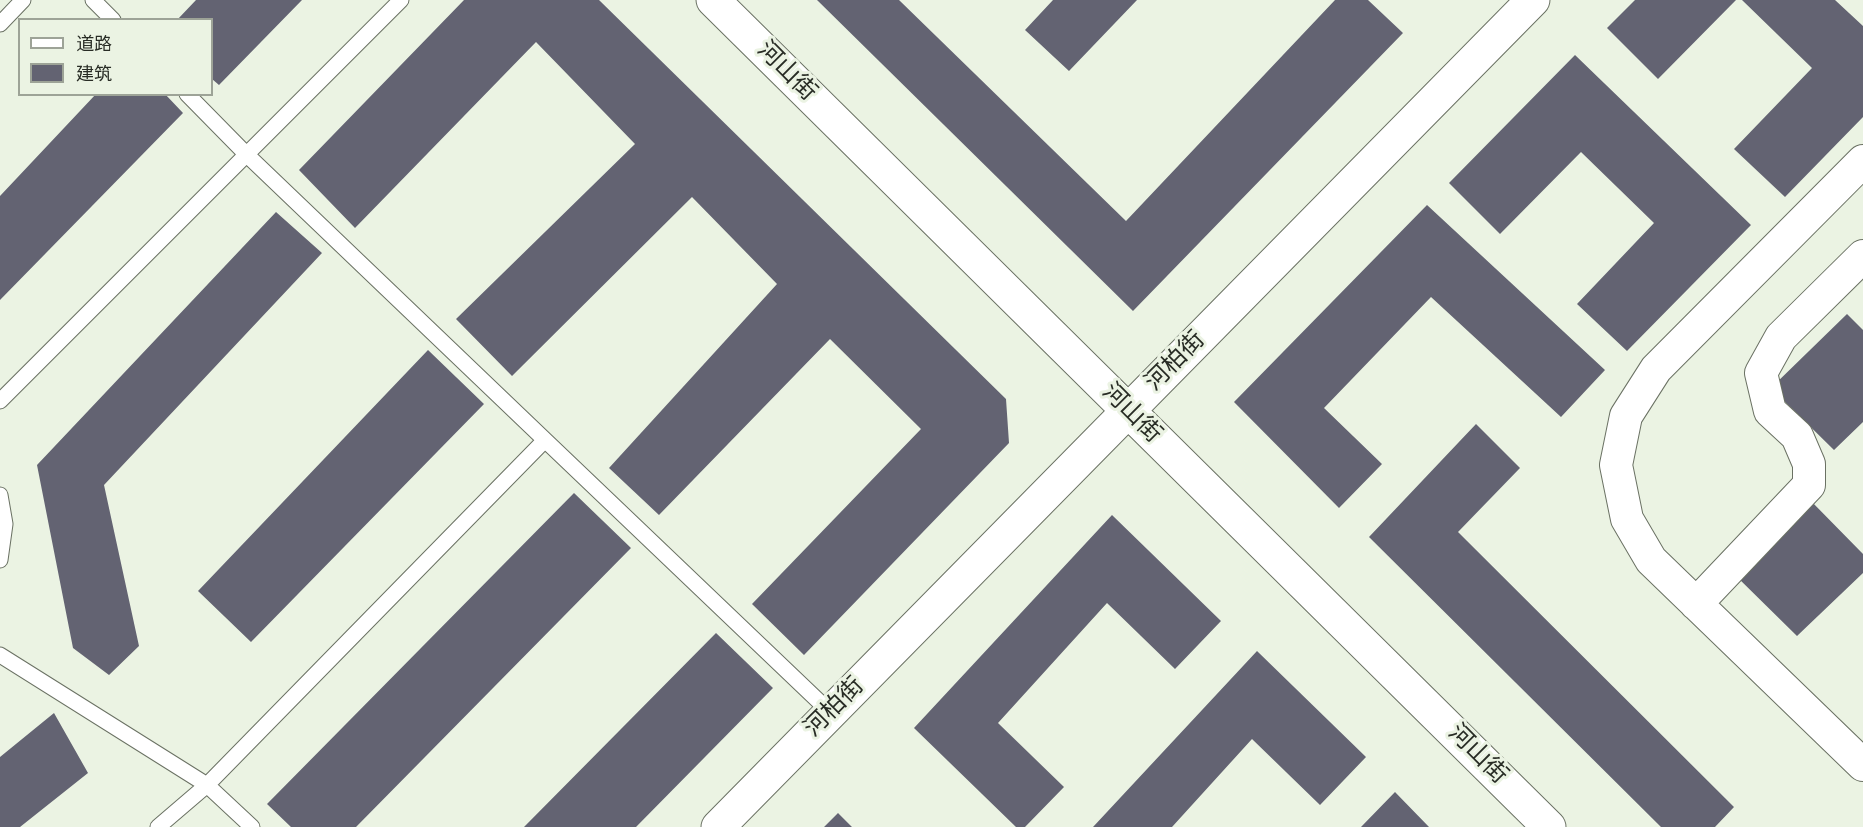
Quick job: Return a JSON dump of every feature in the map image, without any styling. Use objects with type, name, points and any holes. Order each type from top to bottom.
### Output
[{"type":"street","name":"河山街","points":[[713,0],[1549,827]]},
{"type":"street","name":"河柏街","points":[[718,827],[1533,0]]},
{"type":"street","points":[[1863,161],[1656,369],[1626,416],[1616,465],[1627,519],[1651,560],[1863,765]]},
{"type":"street","points":[[1696,604],[1809,485],[1809,465],[1797,436],[1770,411],[1761,373],[1781,337],[1863,256]]},
{"type":"lane","points":[[0,24],[24,0]]},
{"type":"lane","points":[[93,0],[110,18]]},
{"type":"lane","points":[[0,401],[401,0]]},
{"type":"lane","points":[[189,96],[246,154],[831,713]]},
{"type":"lane","points":[[158,827],[207,785],[545,440]]},
{"type":"lane","points":[[0,495],[4,524],[0,560]]},
{"type":"lane","points":[[0,655],[207,785],[252,827]]},
{"type":"building","points":[[196,0],[302,0],[219,85],[213,80],[213,18],[179,18]]},
{"type":"building","points":[[464,0],[599,0],[1006,399],[1009,443],[804,655],[752,604],[921,429],[830,339],[659,515],[609,468],[777,284],[692,197],[512,376],[456,319],[635,144],[536,42],[355,228],[299,170]]},
{"type":"building","points":[[817,0],[899,0],[1126,221],[1335,0],[1368,0],[1403,33],[1133,311]]},
{"type":"building","points":[[1053,0],[1137,0],[1069,71],[1025,30]]},
{"type":"building","points":[[1635,0],[1736,0],[1658,79],[1607,28]]},
{"type":"building","points":[[1742,0],[1835,0],[1863,26],[1863,117],[1785,197],[1734,149],[1812,68]]},
{"type":"building","points":[[1575,55],[1751,225],[1627,351],[1577,304],[1654,223],[1581,152],[1500,234],[1449,183]]},
{"type":"building","points":[[94,96],[167,96],[183,113],[0,300],[0,196]]},
{"type":"building","points":[[1427,205],[1605,370],[1561,417],[1431,297],[1324,408],[1382,464],[1339,508],[1234,402]]},
{"type":"building","points":[[276,212],[322,253],[104,485],[139,646],[109,675],[73,648],[37,465]]},
{"type":"building","points":[[1847,314],[1863,330],[1863,422],[1834,450],[1771,388]]},
{"type":"building","points":[[428,350],[484,404],[251,642],[198,591]]},
{"type":"building","points":[[1476,424],[1520,468],[1458,532],[1734,807],[1715,827],[1661,827],[1369,537]]},
{"type":"building","points":[[574,493],[631,548],[356,827],[291,827],[267,804]]},
{"type":"building","points":[[1810,500],[1863,554],[1863,573],[1797,636],[1734,574]]},
{"type":"building","points":[[1112,515],[1221,621],[1175,669],[1107,603],[998,723],[1064,787],[1025,827],[1016,827],[914,728]]},
{"type":"building","points":[[716,633],[773,688],[636,827],[524,827]]},
{"type":"building","points":[[1257,651],[1366,757],[1320,805],[1252,739],[1172,827],[1093,827]]},
{"type":"building","points":[[54,713],[88,773],[20,827],[0,827],[0,757]]},
{"type":"building","points":[[1395,792],[1429,827],[1361,827]]},
{"type":"building","points":[[838,813],[852,827],[824,827]]}]
